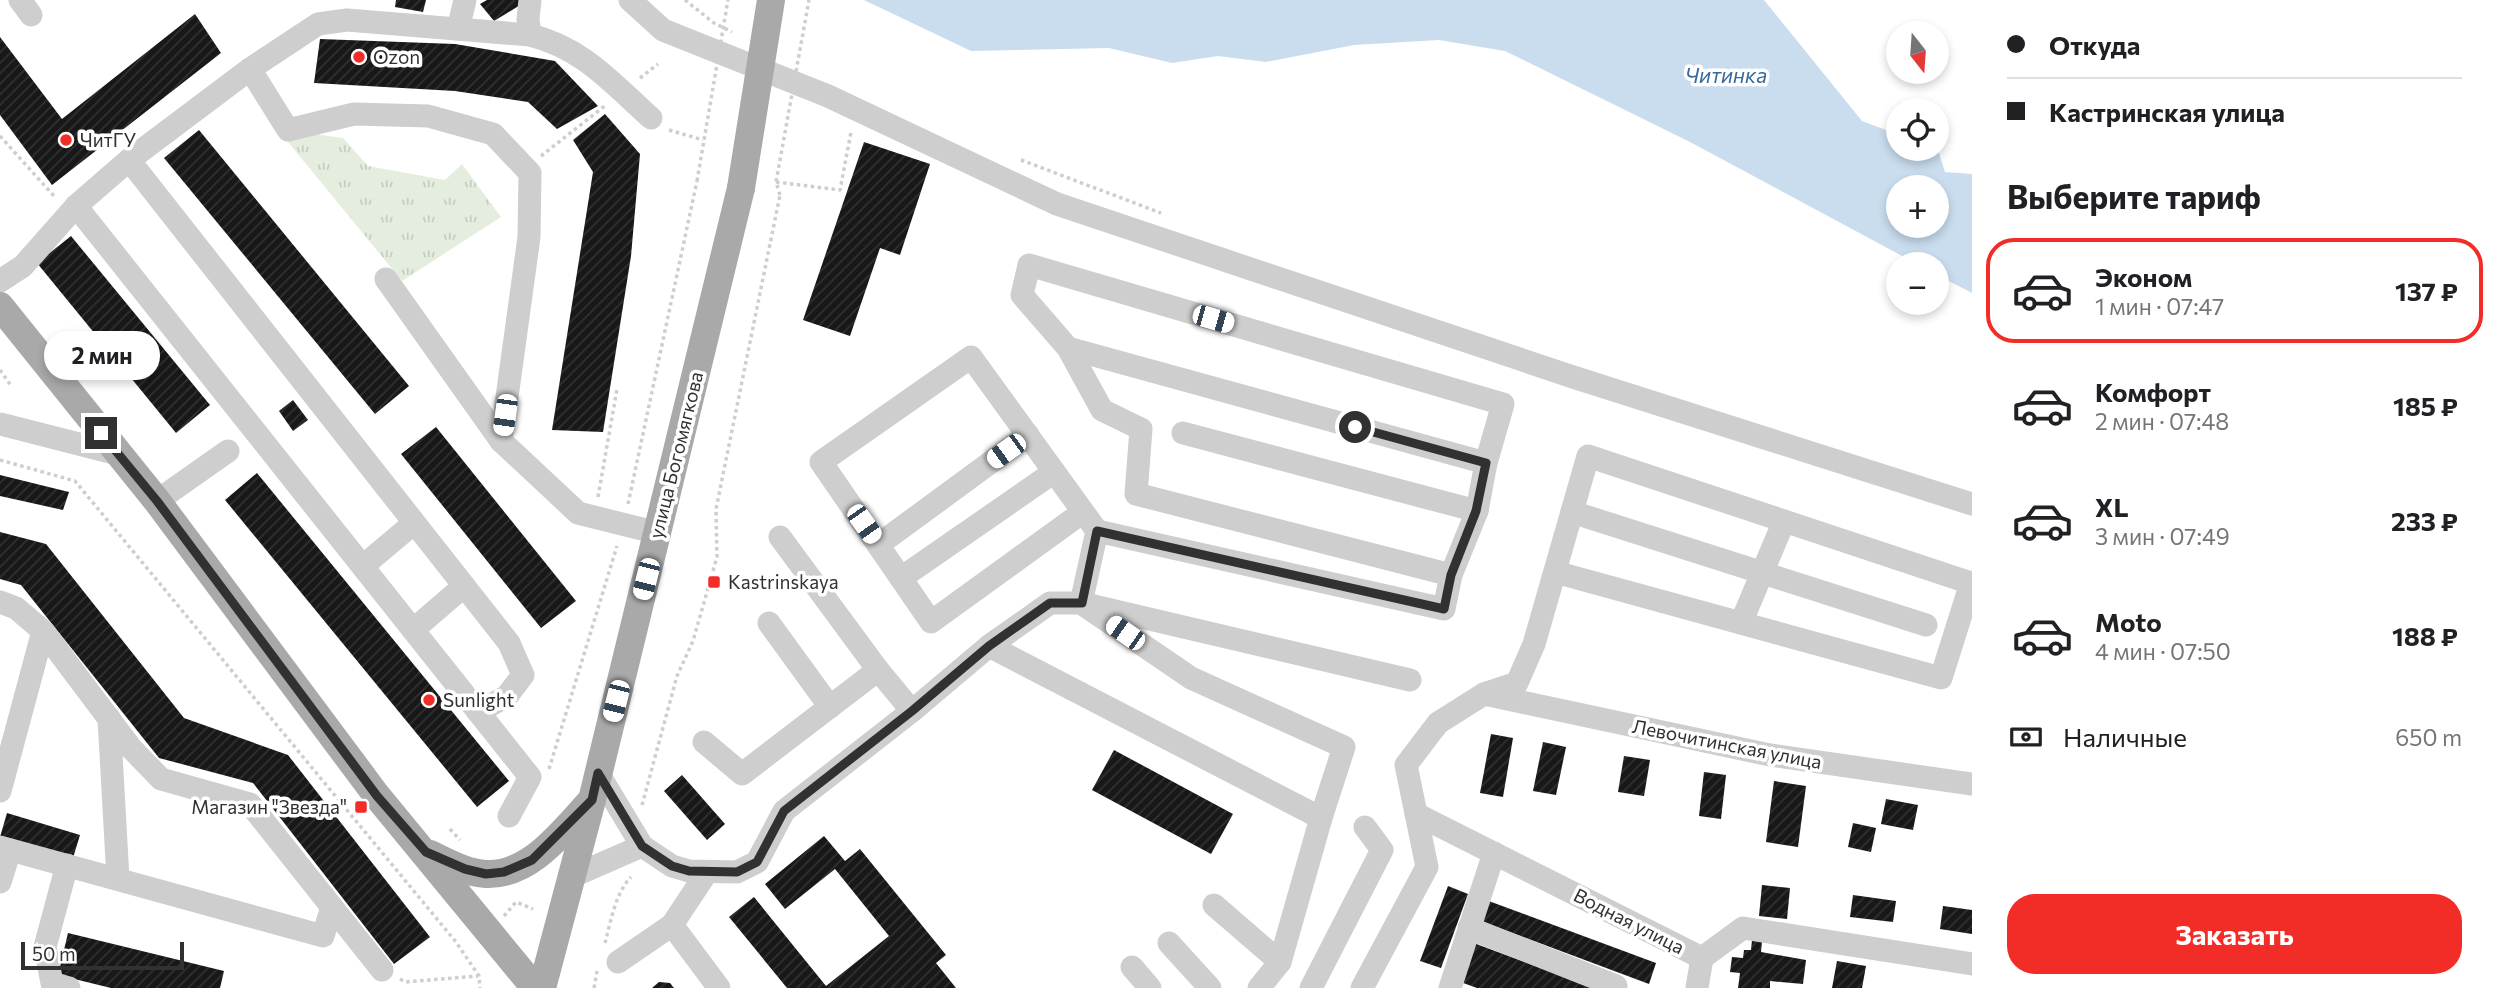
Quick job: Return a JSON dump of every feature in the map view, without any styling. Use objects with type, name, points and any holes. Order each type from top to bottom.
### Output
[{"type":"main road","name":"улица Богомягкова","points":[[542,988],[595,787],[740,188],[771,0]]},
{"type":"main road","points":[[0,306],[157,501],[377,796],[426,852],[535,988]]},
{"type":"main road","points":[[426,852],[465,869],[486,874],[504,872],[532,860],[595,787]]},
{"type":"street","points":[[457,29],[465,0]]},
{"type":"street","points":[[530,0],[530,35]]},
{"type":"street","points":[[631,0],[663,30],[855,109],[1057,204],[1573,377],[1972,504]]},
{"type":"street","points":[[0,281],[23,265],[76,206],[129,160],[250,69],[318,24],[347,20],[530,35],[554,41],[576,52],[657,123]]},
{"type":"street","points":[[250,69],[288,130],[354,114],[428,116],[493,134],[530,173],[529,237],[501,441]]},
{"type":"street","points":[[129,160],[509,643],[523,675],[507,696],[478,712]]},
{"type":"street","points":[[76,206],[530,777],[509,816]]},
{"type":"street","points":[[1083,512],[931,622],[821,462],[971,357],[1097,531],[1444,609],[1451,575],[1476,511],[1503,404],[1029,265],[1022,295],[1069,348],[1102,410],[1141,429],[1136,494],[1451,575]]},
{"type":"street","points":[[386,279],[501,441],[579,513],[657,533]]},
{"type":"street","points":[[1069,348],[1486,463]]},
{"type":"street","points":[[0,424],[118,454]]},
{"type":"street","points":[[1183,433],[1476,511]]},
{"type":"street","points":[[878,545],[1028,435]]},
{"type":"street","points":[[157,501],[228,451]]},
{"type":"street","points":[[1362,988],[1427,867],[1406,765],[1438,723],[1484,694],[1517,683],[1534,644],[1588,456],[1971,583],[1941,678],[1555,572]]},
{"type":"street","points":[[901,578],[1054,472]]},
{"type":"street","points":[[1572,512],[1764,571],[1926,625]]},
{"type":"street","points":[[1741,623],[1784,521]]},
{"type":"street","points":[[363,566],[414,523]]},
{"type":"street","points":[[1082,603],[1097,531]]},
{"type":"street","points":[[780,537],[878,670],[912,711]]},
{"type":"street","points":[[413,630],[464,586]]},
{"type":"street","points":[[0,602],[16,608],[43,631],[109,718],[161,779],[250,804],[382,970]]},
{"type":"street","points":[[595,787],[642,846],[672,866],[707,873],[737,872],[757,862],[784,811],[912,711],[989,646],[1050,603],[1082,603],[1410,680]]},
{"type":"street","points":[[1082,603],[1191,678],[1344,747],[1280,962],[1259,988]]},
{"type":"street","points":[[769,623],[830,707]]},
{"type":"street","points":[[0,791],[43,631]]},
{"type":"street","points":[[989,646],[1321,818]]},
{"type":"street","points":[[704,742],[742,774],[878,670]]},
{"type":"street","name":"Левочитинская улица","points":[[1484,694],[1770,755],[1972,785]]},
{"type":"street","points":[[109,718],[118,879]]},
{"type":"street","name":"Водная улица","points":[[1416,814],[1702,958],[1743,928],[1972,964]]},
{"type":"street","points":[[1311,988],[1382,850],[1364,827]]},
{"type":"street","points":[[571,877],[642,846]]},
{"type":"street","points":[[0,883],[5,848],[323,936],[332,907]]},
{"type":"street","points":[[1450,988],[1494,853]]},
{"type":"street","points":[[67,865],[45,947],[52,983],[69,988]]},
{"type":"street","points":[[607,957],[672,925],[707,873]]},
{"type":"street","points":[[1214,905],[1280,962]]},
{"type":"street","points":[[672,925],[719,988]]},
{"type":"street","points":[[1469,928],[1616,986]]},
{"type":"street","points":[[1169,943],[1210,988]]},
{"type":"street","points":[[1697,988],[1702,958]]},
{"type":"street","points":[[1132,967],[1150,988]]},
{"type":"path","points":[[685,0],[714,23],[738,35]]},
{"type":"path","points":[[548,775],[624,525],[697,181],[728,0]]},
{"type":"path","points":[[640,809],[677,676],[693,641],[717,557],[716,509],[780,195],[776,182],[810,0]]},
{"type":"path","points":[[788,58],[800,64]]},
{"type":"path","points":[[525,168],[658,64]]},
{"type":"path","points":[[776,182],[840,190],[855,109]]},
{"type":"path","points":[[657,123],[703,140]]},
{"type":"path","points":[[0,136],[52,195],[76,206]]},
{"type":"path","points":[[1014,157],[1170,216]]},
{"type":"path","points":[[0,370],[12,387]]},
{"type":"path","points":[[594,516],[617,389]]},
{"type":"path","points":[[0,460],[75,481],[393,863],[479,976],[480,988]]},
{"type":"path","points":[[450,829],[467,849]]},
{"type":"path","points":[[594,988],[607,957],[613,912],[624,884],[632,875]]},
{"type":"path","points":[[504,916],[516,902],[533,909]]},
{"type":"path","points":[[382,970],[405,982],[479,976]]},
{"type":"green space","points":[[300,132],[343,138],[368,166],[445,180],[462,164],[501,217],[402,281],[288,142]]},
{"type":"water","name":"Читинка","points":[[864,0],[1764,0],[1862,121],[1886,130],[1886,161],[1942,161],[1945,172],[1972,174],[1972,293],[1949,281],[1949,252],[1895,252],[1690,142],[1505,51],[1439,40],[1354,45],[1266,62],[1218,56],[1172,63],[1109,48],[971,51]]},
{"type":"building","points":[[396,0],[426,0],[423,12],[395,7]]},
{"type":"building","points":[[487,0],[519,0],[522,4],[494,21],[480,4]]},
{"type":"building","points":[[195,14],[221,53],[52,185],[0,115],[0,37],[62,119]]},
{"type":"building","points":[[320,39],[455,44],[555,61],[598,106],[557,129],[528,102],[455,91],[314,83]]},
{"type":"building","points":[[605,114],[640,154],[631,256],[603,432],[552,430],[593,172],[573,140]]},
{"type":"building","points":[[199,130],[409,386],[375,414],[164,158]]},
{"type":"building","points":[[864,142],[930,164],[900,255],[880,248],[850,336],[803,320]]},
{"type":"building","points":[[71,236],[210,405],[176,433],[37,263]]},
{"type":"building","points":[[293,400],[308,420],[293,431],[279,411]]},
{"type":"building","points":[[436,427],[576,601],[541,628],[401,454]]},
{"type":"building","points":[[257,473],[509,781],[477,807],[225,500]]},
{"type":"building","points":[[0,475],[69,492],[63,510],[0,496]]},
{"type":"building","points":[[0,532],[46,544],[184,718],[288,755],[430,937],[394,964],[253,783],[159,758],[21,585],[0,579]]},
{"type":"building","points":[[1491,734],[1513,738],[1503,797],[1480,793]]},
{"type":"building","points":[[1543,742],[1566,747],[1556,795],[1533,791]]},
{"type":"building","points":[[1114,750],[1233,814],[1211,854],[1092,790]]},
{"type":"building","points":[[1624,756],[1650,760],[1644,796],[1618,792]]},
{"type":"building","points":[[1704,772],[1726,775],[1721,819],[1699,816]]},
{"type":"building","points":[[682,775],[725,824],[707,840],[664,791]]},
{"type":"building","points":[[1774,781],[1806,786],[1798,847],[1766,842]]},
{"type":"building","points":[[1886,799],[1918,805],[1913,830],[1881,824]]},
{"type":"building","points":[[7,813],[80,835],[73,858],[0,837]]},
{"type":"building","points":[[1853,823],[1876,828],[1871,852],[1848,847]]},
{"type":"building","points":[[824,836],[845,861],[860,849],[946,955],[936,963],[956,988],[787,988],[729,917],[754,897],[826,986],[889,936],[835,869],[785,909],[765,884]]},
{"type":"building","points":[[1762,885],[1790,888],[1787,919],[1759,916]]},
{"type":"building","points":[[1448,886],[1468,894],[1441,968],[1420,961]]},
{"type":"building","points":[[1853,895],[1896,901],[1893,922],[1850,917]]},
{"type":"building","points":[[1486,900],[1656,963],[1649,984],[1478,920]]},
{"type":"building","points":[[1943,906],[1972,910],[1972,934],[1940,929]]},
{"type":"building","points":[[68,933],[224,971],[220,988],[111,988],[58,975]]},
{"type":"building","points":[[1752,940],[1762,941],[1761,952],[1806,960],[1803,984],[1770,981],[1770,988],[1738,988],[1740,973],[1730,972],[1732,957],[1743,958],[1744,950],[1751,950]]},
{"type":"building","points":[[1471,942],[1595,988],[1477,988],[1455,980]]},
{"type":"building","points":[[1837,961],[1866,966],[1862,988],[1832,988]]},
{"type":"building","points":[[659,982],[670,983],[674,988],[652,988]]},
{"type":"place","name":"Ozon","points":[[359,57]]},
{"type":"place","name":"ЧитГУ","points":[[66,140]]},
{"type":"place","name":"Kastrinskaya","points":[[714,582]]},
{"type":"place","name":"Sunlight","points":[[429,700]]},
{"type":"place","name":"Магазин \"Звезда\"","points":[[361,807]]},
{"type":"route","points":[[101,433],[157,501],[377,796],[426,852],[465,869],[486,874],[504,872],[532,860],[592,800],[598,773],[642,846],[672,866],[707,873],[737,872],[757,862],[784,811],[912,711],[989,646],[1050,603],[1082,603],[1097,531],[1444,609],[1451,575],[1476,511],[1486,463],[1355,427]]}]
